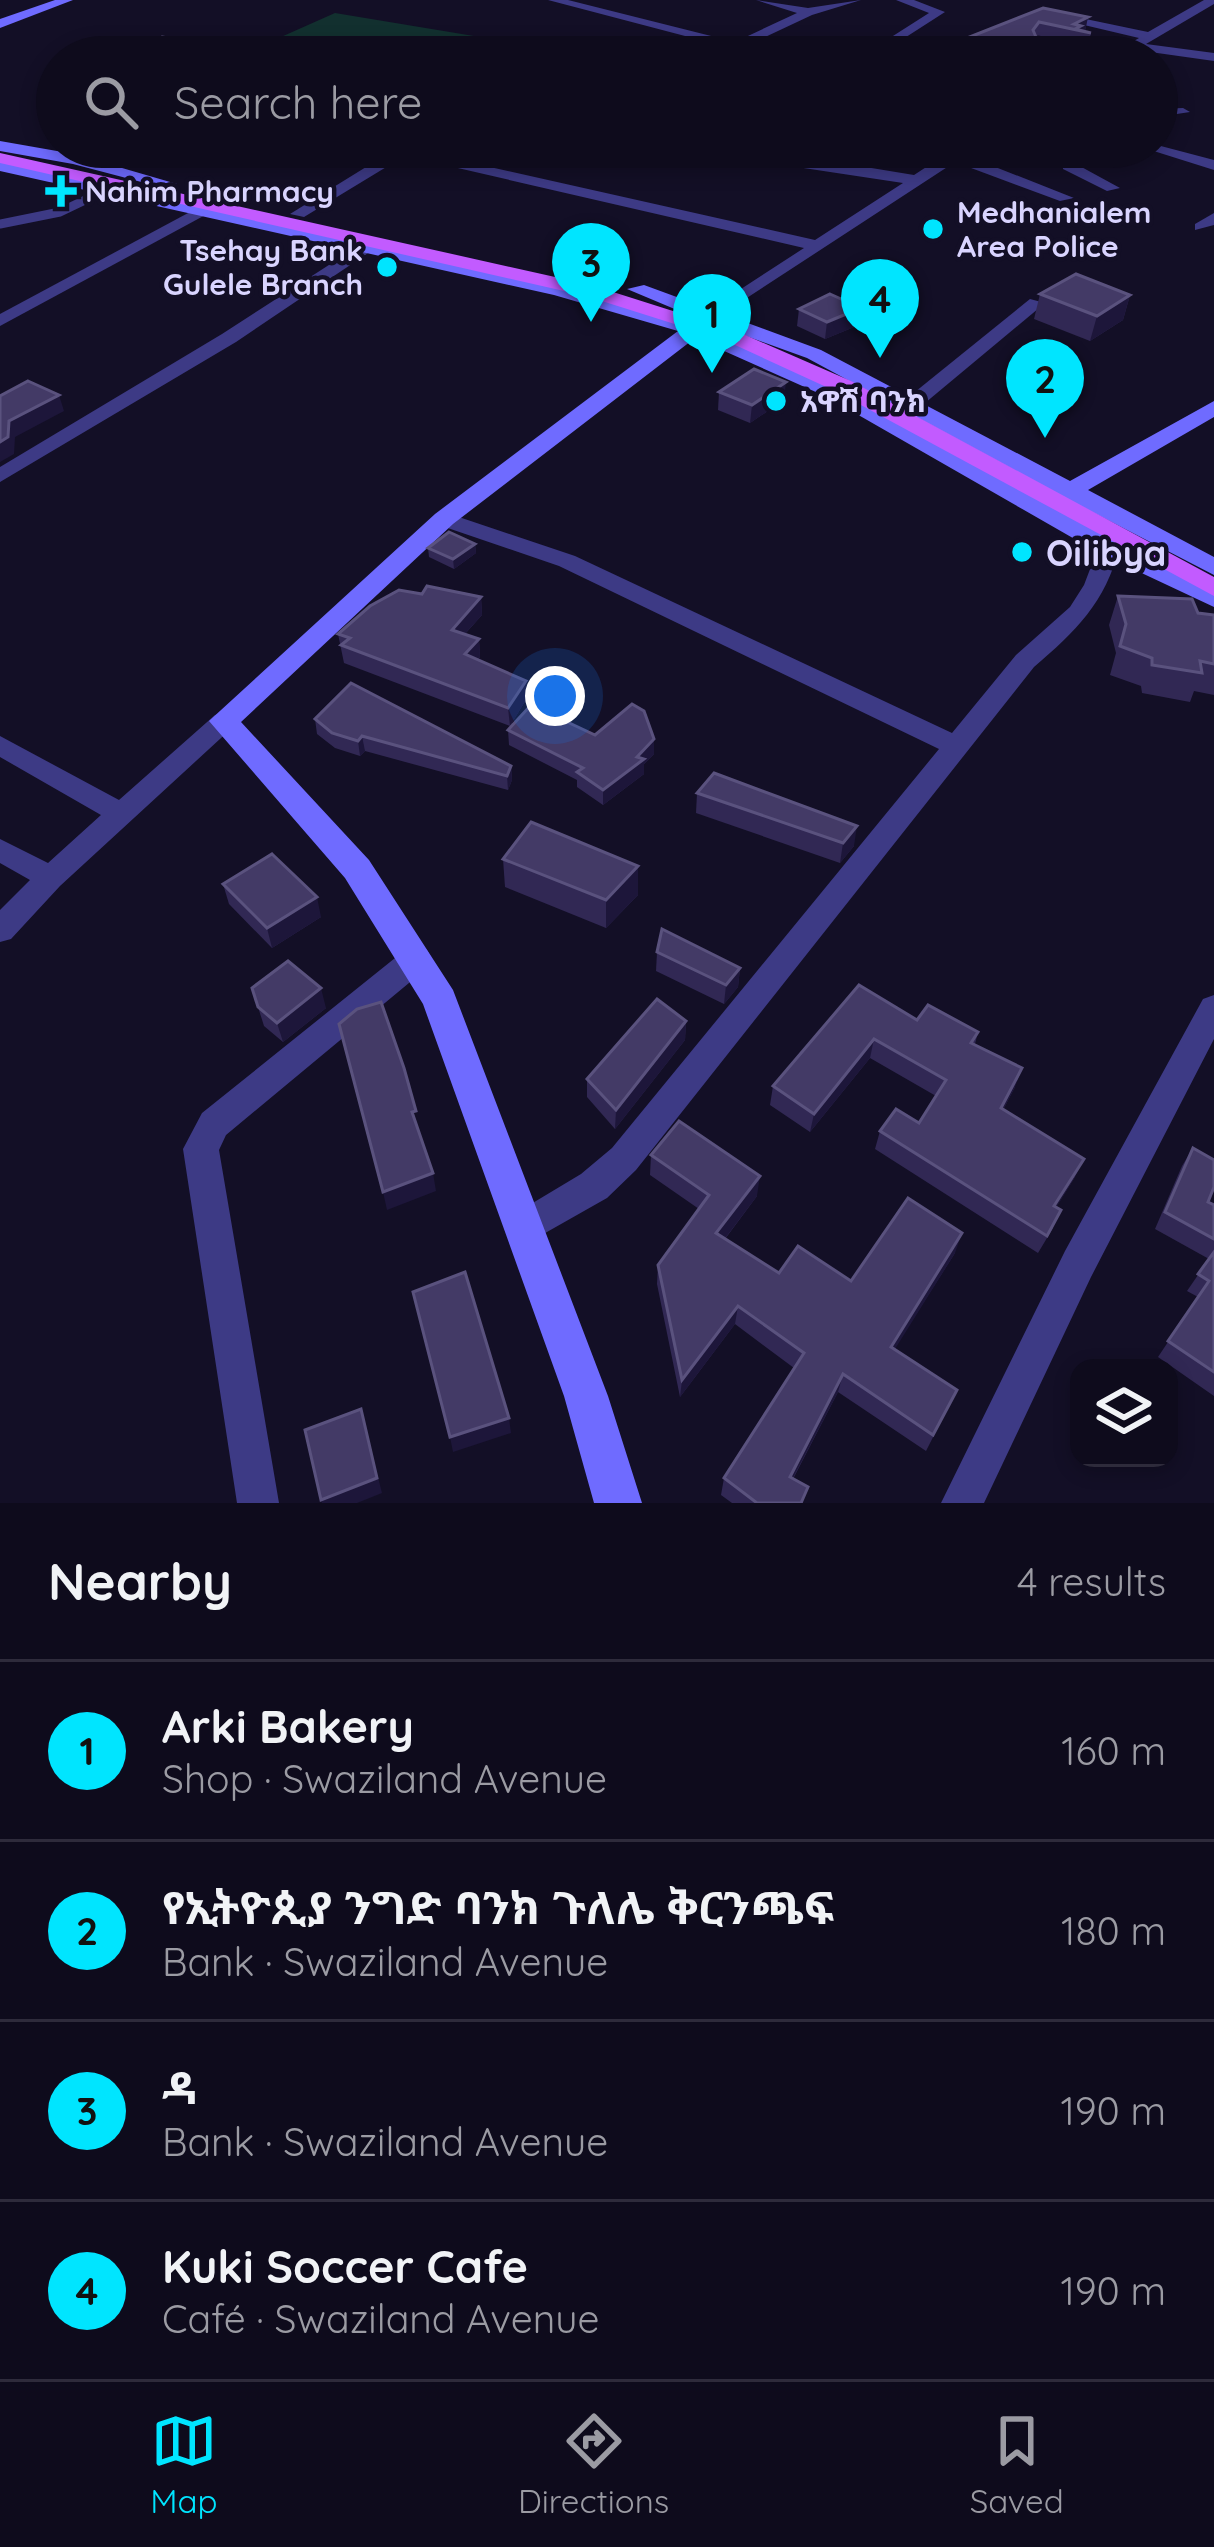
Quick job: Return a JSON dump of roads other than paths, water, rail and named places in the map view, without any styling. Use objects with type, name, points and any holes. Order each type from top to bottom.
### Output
[{"type":"main road","points":[[0,24],[67,0]]},
{"type":"main road","points":[[0,156],[36,157]]},
{"type":"main road","points":[[0,156],[104,191],[702,322]]},
{"type":"main road","points":[[0,156],[36,164]]},
{"type":"main road","points":[[53,168],[591,291],[814,353],[912,404],[1055,500],[1214,588]]},
{"type":"main road","points":[[111,168],[587,277],[702,322],[1214,577]]},
{"type":"main road","points":[[618,1503],[586,1396],[458,1043],[416,959],[357,869],[224,721],[444,519],[702,322]]},
{"type":"main road","points":[[1055,500],[1214,408]]},
{"type":"main road","points":[[1055,500],[1108,548],[1214,599]]},
{"type":"main road","points":[[1055,500],[1214,567]]},
{"type":"street","points":[[554,0],[696,36]]},
{"type":"street","points":[[762,0],[808,13]]},
{"type":"street","points":[[758,36],[808,13],[855,0]]},
{"type":"street","points":[[900,36],[939,12],[902,0]]},
{"type":"street","points":[[1200,0],[1212,1]]},
{"type":"street","points":[[1032,13],[1148,36],[1212,1]]},
{"type":"street","points":[[1178,52],[1214,57]]},
{"type":"street","points":[[1178,112],[1183,112]]},
{"type":"street","points":[[1178,155],[1214,165]]},
{"type":"street","points":[[298,214],[374,168]]},
{"type":"street","points":[[472,168],[595,192],[814,245]]},
{"type":"street","points":[[833,168],[916,180]]},
{"type":"street","points":[[702,322],[935,168]]},
{"type":"street","points":[[997,168],[1066,198]]},
{"type":"street","points":[[1072,168],[1112,188]]},
{"type":"street","points":[[0,321],[203,210]]},
{"type":"street","points":[[0,476],[369,247]]},
{"type":"street","points":[[912,404],[1036,303]]},
{"type":"street","points":[[444,519],[567,561],[958,747]]},
{"type":"street","points":[[524,1228],[582,1195],[624,1159],[1025,661],[1084,610],[1103,573],[1108,548]]},
{"type":"street","points":[[0,930],[50,878],[224,721]]},
{"type":"street","points":[[0,745],[120,813]]},
{"type":"street","points":[[0,850],[50,878]]},
{"type":"street","points":[[258,1503],[201,1149],[214,1124],[416,959]]},
{"type":"street","points":[[962,1503],[1078,1264],[1214,1008]]},
{"type":"lane","points":[[0,224],[60,212],[104,191]]},
{"type":"place","name":"Nahim Pharmacy","points":[[61,191]]},
{"type":"place","name":"Medhanialem Area Police","points":[[933,229]]},
{"type":"place","name":"Tsehay Bank Gulele Branch","points":[[387,267]]},
{"type":"place","name":"ዳ","points":[[591,322]]},
{"type":"place","name":"Kuki Soccer Cafe","points":[[880,358]]},
{"type":"place","name":"Arki Bakery","points":[[712,373]]},
{"type":"place","name":"አዋሽ ባንክ","points":[[776,401]]},
{"type":"place","name":"የኢትዮጲያ ንግድ ባንክ ጉለሌ ቅርንጫፍ","points":[[1045,438]]},
{"type":"place","name":"Oilibya","points":[[1022,552]]}]
